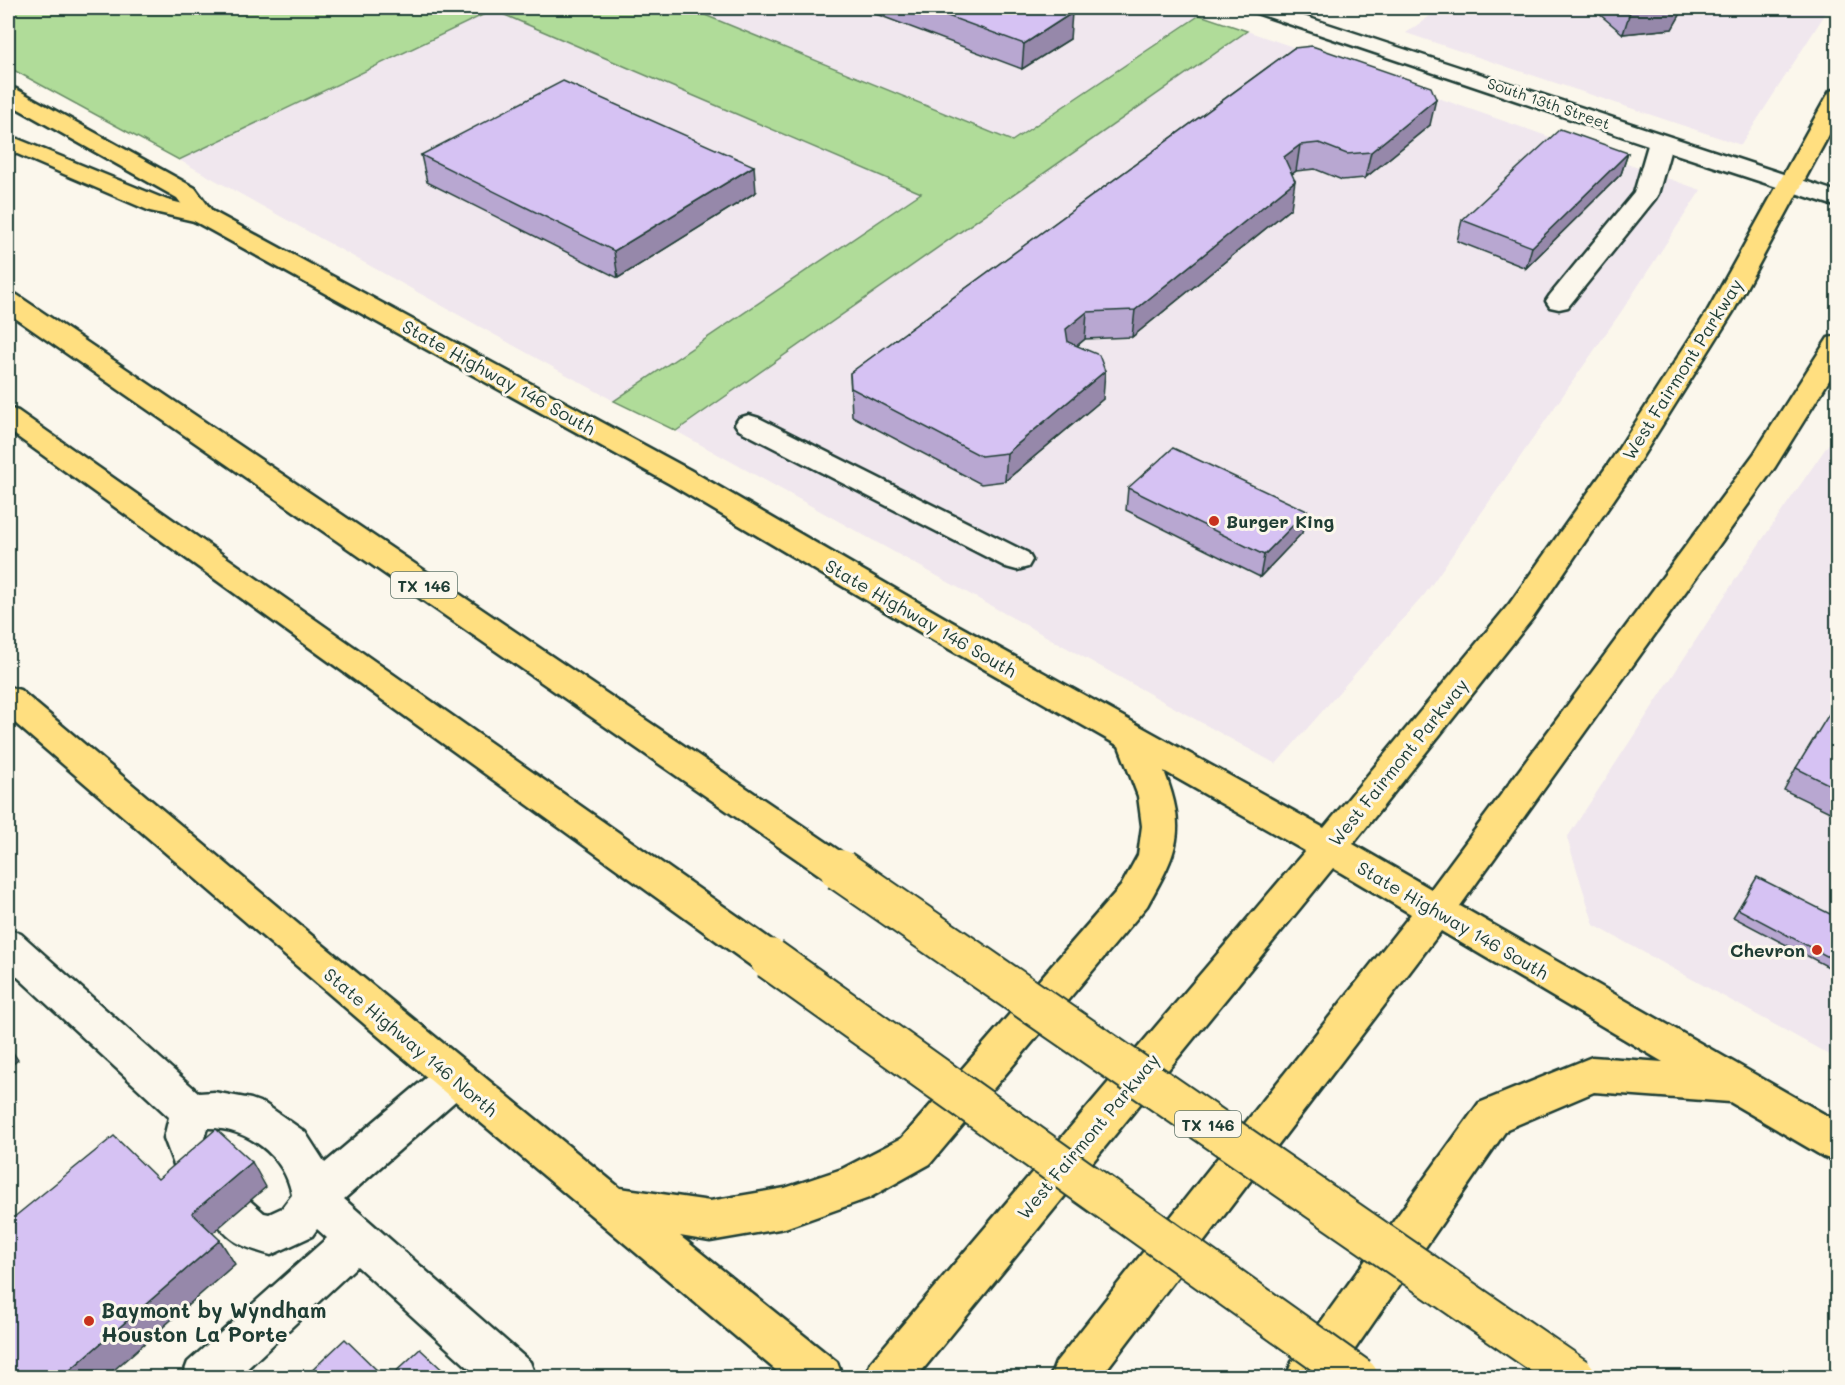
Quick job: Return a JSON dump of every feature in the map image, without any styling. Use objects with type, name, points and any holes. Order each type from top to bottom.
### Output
[{"type":"main road","name":"State Highway 146 South","points":[[8,94],[186,193],[203,216],[680,477],[1133,740],[1329,848],[1838,1144]]},
{"type":"main road","name":"West Fairmont Parkway","points":[[887,1377],[1329,848],[1521,611],[1622,466],[1720,312],[1838,96]]},
{"type":"main road","points":[[8,142],[159,207],[203,216]]},
{"type":"main road","name":"TX 146","points":[[8,301],[1576,1377]]},
{"type":"main road","points":[[1072,1377],[1436,910],[1765,460],[1838,344]]},
{"type":"main road","points":[[8,417],[1358,1377]]},
{"type":"main road","name":"State Highway 146 North","points":[[8,699],[266,921],[608,1206],[820,1377]]},
{"type":"main road","points":[[608,1206],[710,1221],[785,1208],[854,1184],[916,1151],[1134,896],[1156,854],[1160,814],[1149,776],[1133,740]]},
{"type":"main road","points":[[1308,1377],[1493,1116],[1592,1074],[1735,1086]]},
{"type":"street","name":"South 13th Street","points":[[1260,8],[1838,200]]},
{"type":"street","points":[[1559,301],[1646,194],[1660,141]]},
{"type":"street","points":[[749,424],[1017,560]]},
{"type":"street","points":[[8,945],[190,1111],[214,1110],[251,1117],[291,1145],[309,1174],[314,1199],[514,1377]]},
{"type":"street","points":[[234,1214],[251,1229],[271,1235],[297,1222],[314,1199],[454,1077]]},
{"type":"street","points":[[190,1111],[184,1138],[200,1180]]},
{"type":"street","points":[[204,1377],[357,1238]]},
{"type":"shaded area","points":[[688,8],[1179,8],[1200,15],[1012,141]]},
{"type":"shaded area","points":[[1441,8],[1829,8],[1741,145],[1406,33]]},
{"type":"shaded area","points":[[493,10],[922,194],[614,401],[179,160]]},
{"type":"shaded area","points":[[1247,31],[1701,190],[1623,309],[1425,594],[1276,764],[676,431]]},
{"type":"shaded area","points":[[1837,432],[1837,1059],[1594,925],[1567,838],[1746,563]]},
{"type":"green space","points":[[8,8],[688,8],[1012,141],[1200,15],[1247,31],[676,431],[614,401],[921,193],[493,10],[179,160],[8,67]]},
{"type":"building","points":[[926,8],[1055,8],[1072,13],[1024,44]]},
{"type":"building","points":[[1312,46],[1431,87],[1436,99],[1371,152],[1347,154],[1319,143],[1300,145],[1284,157],[1295,181],[1135,310],[1087,312],[1066,329],[1068,342],[1099,355],[1105,371],[1007,453],[981,456],[851,388],[850,373],[1294,48]]},
{"type":"building","points":[[563,81],[754,166],[614,251],[421,155]]},
{"type":"building","points":[[1560,129],[1628,153],[1532,247],[1462,220]]},
{"type":"building","points":[[1173,448],[1307,511],[1264,555],[1128,488]]},
{"type":"building","points":[[1829,714],[1838,718],[1838,789],[1796,768]]},
{"type":"building","name":"Chevron","points":[[1757,877],[1838,918],[1838,962],[1738,909]]},
{"type":"building","name":"Baymont by Wyndham Houston La Porte","points":[[216,1129],[252,1162],[192,1213],[220,1240],[62,1377],[8,1377],[8,1222],[114,1136],[158,1179]]},
{"type":"building","points":[[345,1339],[384,1377],[305,1377]]},
{"type":"building","points":[[420,1349],[450,1377],[390,1377]]},
{"type":"place","name":"Burger King","points":[[1214,521]]},
{"type":"place","name":"Chevron","points":[[1817,950]]},
{"type":"place","name":"Baymont by Wyndham Houston La Porte","points":[[89,1321]]}]
